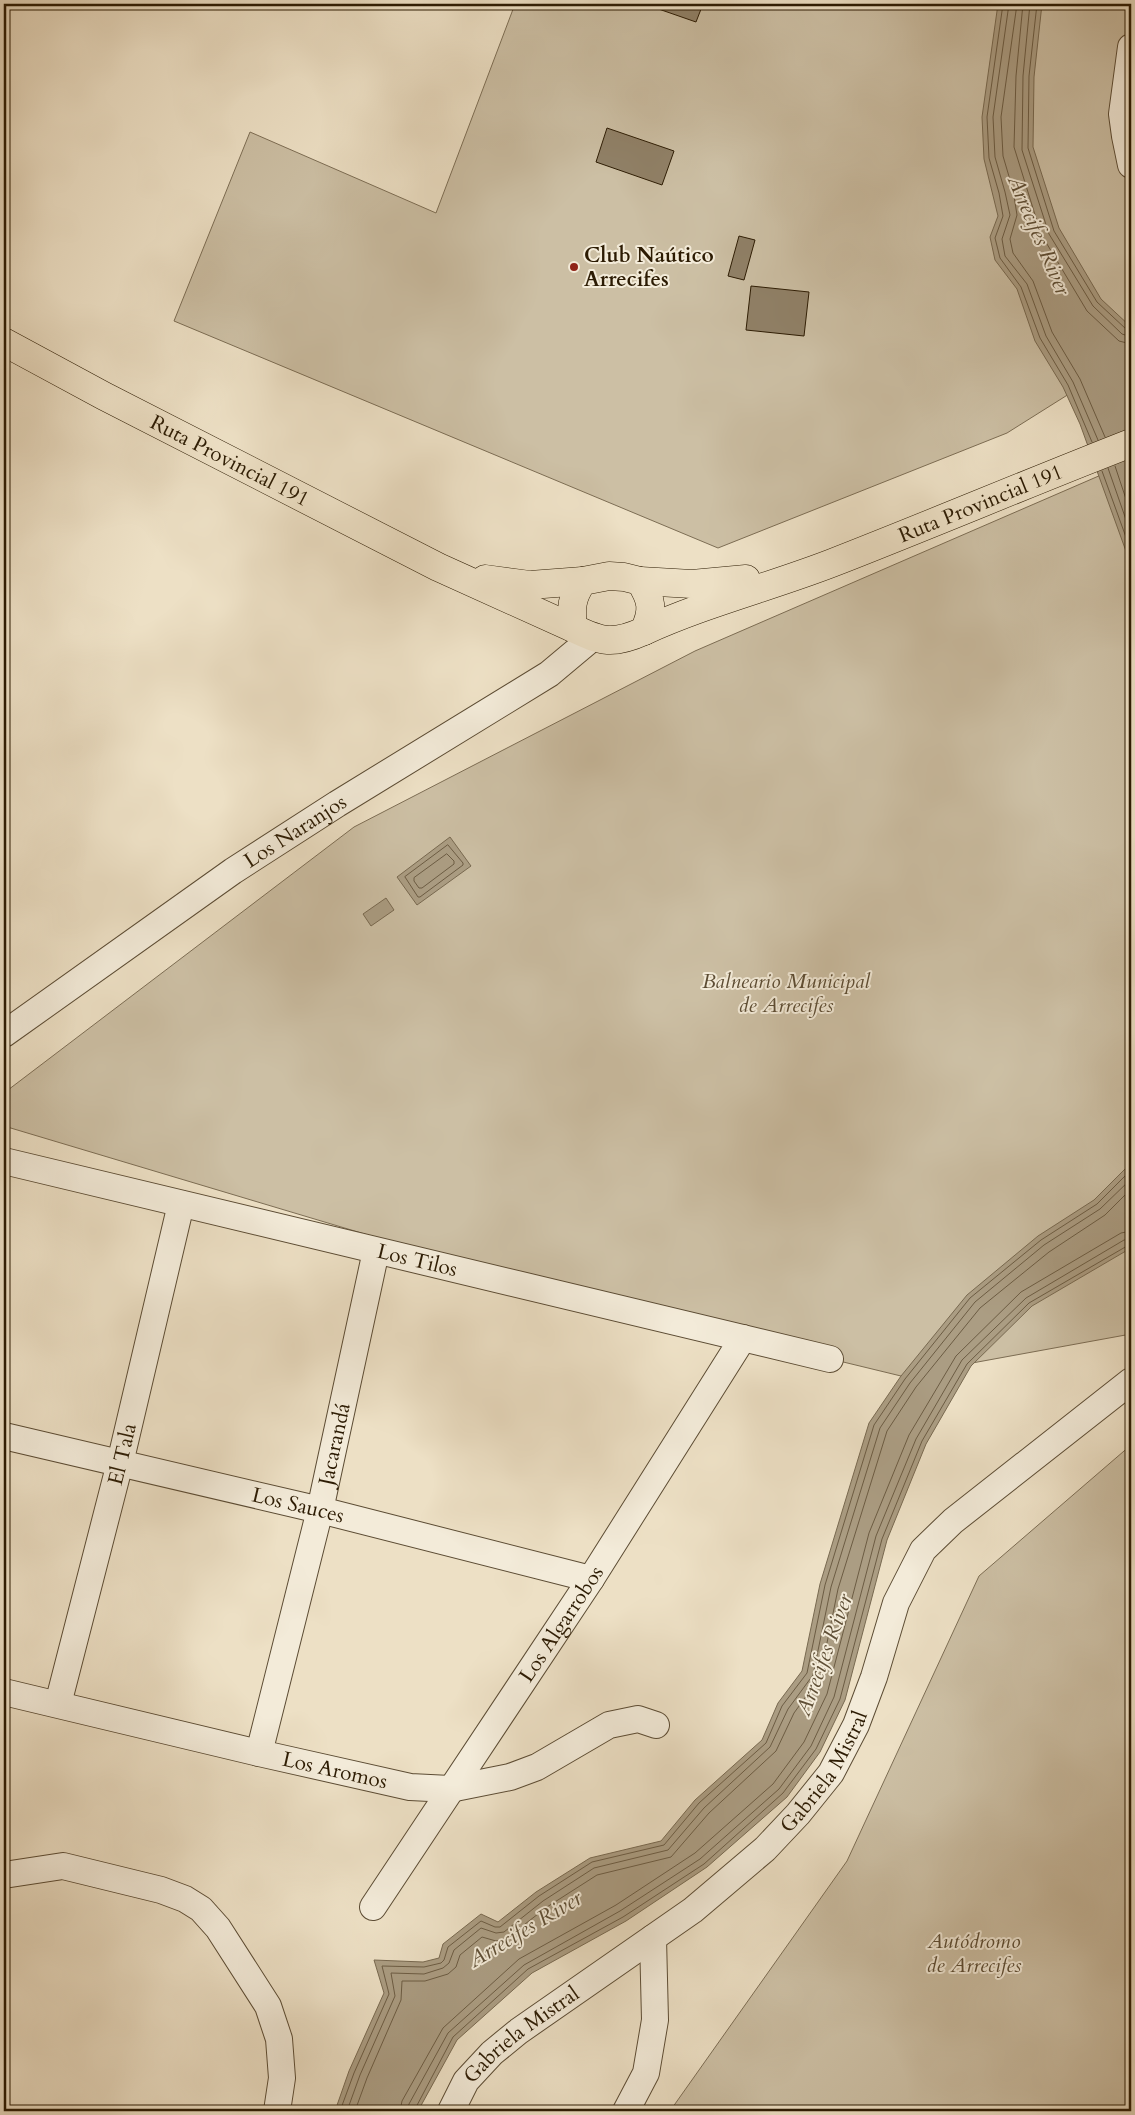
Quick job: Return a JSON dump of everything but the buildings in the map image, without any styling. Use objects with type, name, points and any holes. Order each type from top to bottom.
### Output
[{"type":"main road","name":"Ruta Provincial 191","points":[[4,342],[104,396],[456,575],[583,633]]},
{"type":"main road","name":"Ruta Provincial 191","points":[[644,631],[705,605],[831,564],[1131,443]]},
{"type":"main road","name":"Ruta Provincial 191","points":[[640,581],[713,583],[831,564]]},
{"type":"main road","name":"Ruta Provincial 191","points":[[456,575],[530,585],[582,581]]},
{"type":"main road","points":[[608,576],[640,581],[648,594],[651,607],[650,619],[644,631],[609,641],[583,633],[571,603],[575,591],[582,581],[608,576]]},
{"type":"street","points":[[1131,47],[1122,114],[1131,165]]},
{"type":"street","name":"Los Naranjos","points":[[4,1034],[234,870],[345,799],[549,674],[583,633]]},
{"type":"street","name":"Los Tilos","points":[[4,1161],[830,1359]]},
{"type":"street","name":"El Tala","points":[[58,1704],[120,1463],[181,1204]]},
{"type":"street","name":"Jacarandá","points":[[259,1753],[320,1510],[376,1251]]},
{"type":"street","name":"Los Algarrobos","points":[[373,1907],[592,1579],[743,1338]]},
{"type":"street","name":"Gabriela Mistral","points":[[450,2111],[466,2080],[492,2053],[519,2031],[693,1910],[765,1850],[798,1814],[831,1773],[856,1725],[874,1677],[896,1603],[923,1550],[953,1521],[1131,1381]]},
{"type":"street","name":"Los Sauces","points":[[4,1436],[320,1510],[592,1579]]},
{"type":"street","name":"Los Aromos","points":[[4,1692],[410,1788],[450,1789],[510,1778],[537,1767],[609,1725],[638,1719],[656,1725]]},
{"type":"street","points":[[4,1875],[63,1866],[161,1890],[185,1899],[201,1909],[233,1950],[268,2006],[279,2039],[282,2078],[277,2111]]},
{"type":"street","points":[[626,2111],[646,2073],[655,2020],[653,1938]]},
{"type":"green space","name":"Club Naútico Arrecifes","points":[[515,4],[1131,4],[1131,355],[1007,433],[718,548],[174,321],[250,132],[436,213]]},
{"type":"green space","name":"Balneario Municipal de Arrecifes","points":[[1131,462],[1131,1334],[901,1376],[575,1297],[4,1126],[4,1093],[354,827],[695,651]]},
{"type":"green space","name":"Autódromo de Arrecifes","points":[[1131,1445],[1131,2111],[670,2111],[847,1861],[979,1576]]},
{"type":"water","name":"Arrecifes River","points":[[998,4],[1042,4],[1034,77],[1033,147],[1059,228],[1101,299],[1131,327],[1131,565],[1080,424],[1063,387],[1035,341],[1017,289],[995,260],[990,237],[998,216],[984,159],[982,117]]},
{"type":"water","points":[[450,837],[471,866],[417,905],[397,877]]},
{"type":"water","points":[[386,898],[394,910],[371,926],[363,914]]},
{"type":"water","name":"Arrecifes River","points":[[1131,1163],[1131,1248],[1032,1306],[971,1366],[926,1444],[887,1540],[845,1700],[820,1752],[787,1797],[707,1867],[626,1921],[532,1973],[457,2040],[418,2111],[335,2111],[349,2071],[384,1993],[374,1960],[423,1962],[439,1958],[443,1944],[481,1914],[498,1922],[536,1892],[590,1858],[661,1841],[695,1800],[762,1740],[778,1703],[802,1671],[820,1584],[869,1423],[901,1376],[967,1295],[1038,1236],[1094,1200]]},
{"type":"place","name":"Club Naútico Arrecifes","points":[[574,267]]}]
